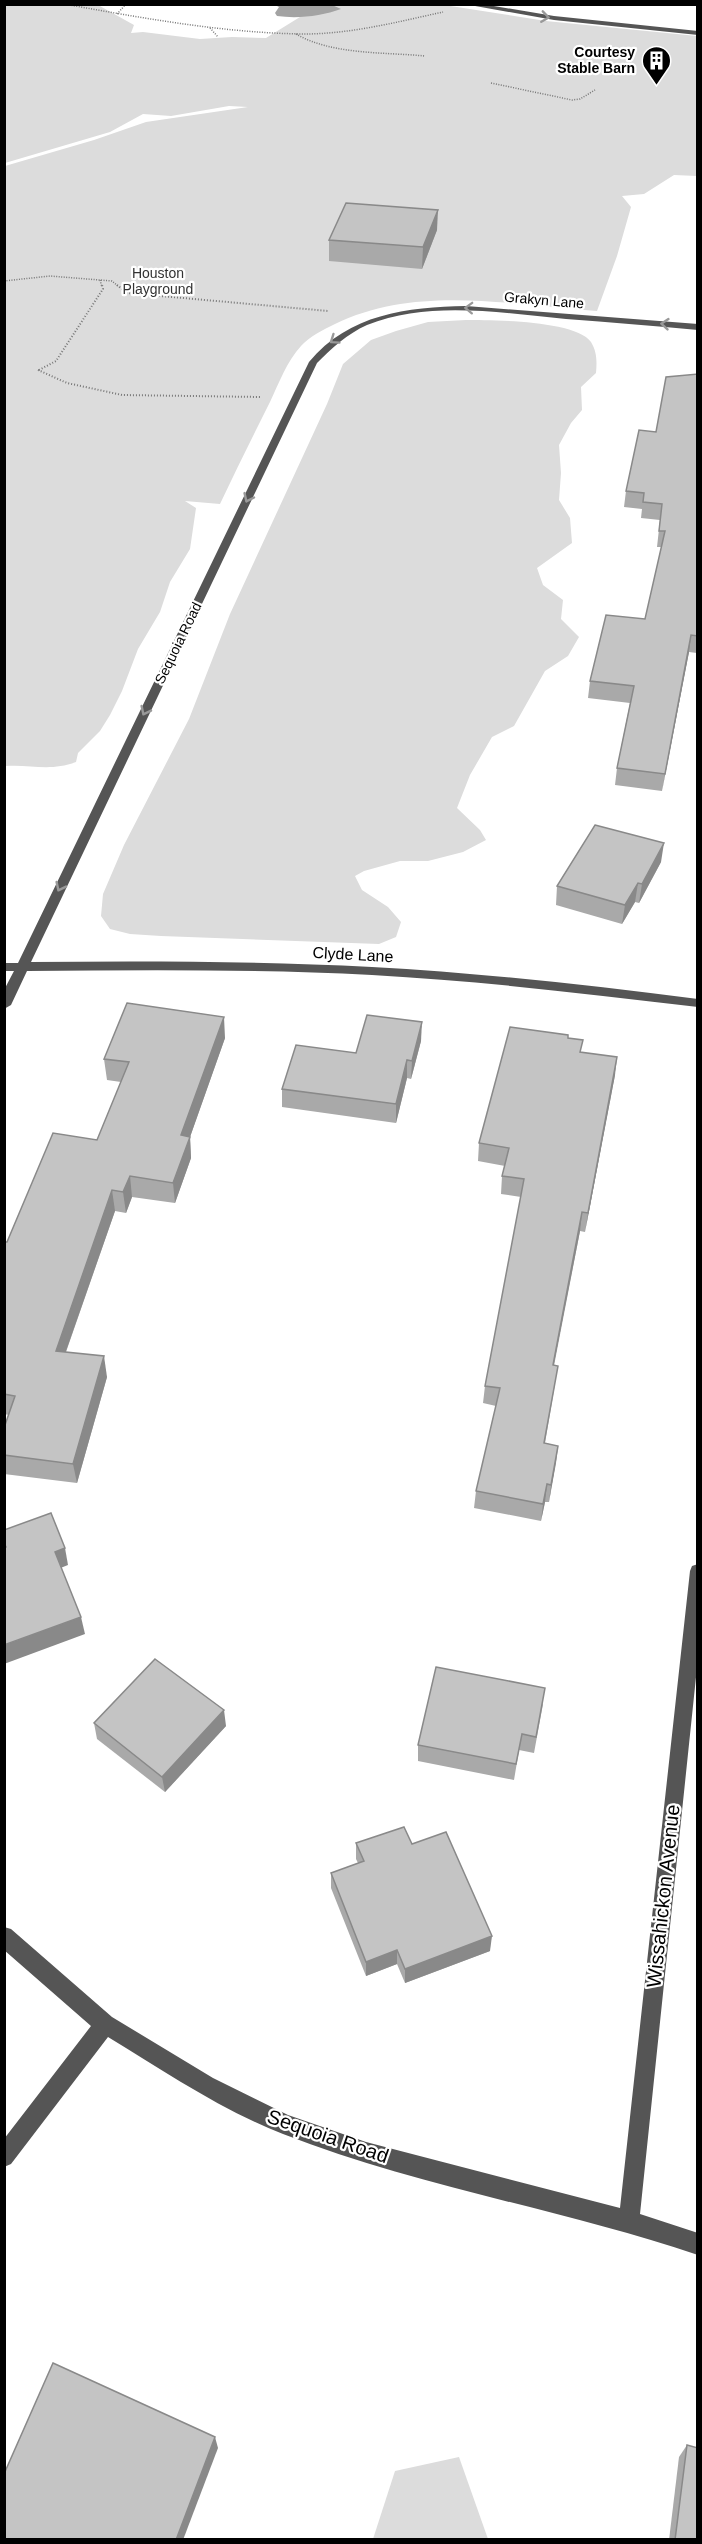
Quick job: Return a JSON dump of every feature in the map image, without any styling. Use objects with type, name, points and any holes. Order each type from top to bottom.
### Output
[{"type":"street","points":[[467,4],[554,18],[698,33]]},
{"type":"street","points":[[523,4],[535,6]]},
{"type":"street","points":[[581,12],[628,17]]},
{"type":"street","name":"Grakyn Lane","points":[[388,317],[434,309],[471,308],[698,327]]},
{"type":"street","name":"Sequoia Road","points":[[4,1005],[313,362],[334,339],[366,324],[388,317]]},
{"type":"street","name":"Clyde Lane","points":[[4,967],[220,966],[327,969],[510,981],[698,1003]]},
{"type":"street","name":"Wissahickon Avenue","points":[[628,2221],[698,1570]]},
{"type":"street","name":"Sequoia Road","points":[[4,1936],[52,1981],[105,2024],[206,2085],[284,2124],[366,2152],[628,2221],[698,2244]]},
{"type":"street","points":[[4,2157],[105,2024]]},
{"type":"path","points":[[64,4],[116,15],[210,27],[326,34],[354,31],[445,12]]},
{"type":"path","points":[[116,15],[126,4]]},
{"type":"path","points":[[210,27],[218,37]]},
{"type":"path","points":[[295,33],[308,41],[357,51],[425,56]]},
{"type":"path","points":[[491,83],[572,100],[580,99],[595,90]]},
{"type":"path","points":[[4,281],[50,276],[112,281],[127,293],[334,311]]},
{"type":"path","points":[[100,280],[103,289],[56,362],[38,370],[75,386],[114,395],[165,399],[260,397]]},
{"type":"green space","name":"Houston Playground","points":[[321,4],[444,5],[546,21],[697,36],[697,176],[674,175],[644,194],[622,196],[631,207],[617,256],[597,311],[464,300],[398,304],[366,312],[335,324],[305,342],[284,372],[220,504],[185,501],[196,508],[190,549],[170,582],[160,612],[138,649],[122,691],[100,731],[78,753],[76,762],[57,767],[5,766],[5,166],[146,122],[248,107],[229,106],[171,116],[143,114],[110,132],[5,163],[5,5],[98,5],[134,25],[131,33],[143,32],[200,39],[266,38]]},
{"type":"green space","points":[[466,320],[532,323],[569,329],[591,342],[596,361],[596,373],[581,387],[582,410],[571,423],[559,445],[561,473],[559,500],[570,518],[572,543],[537,568],[543,585],[563,600],[561,619],[579,637],[568,656],[545,671],[514,726],[492,737],[470,775],[457,808],[480,830],[486,840],[463,852],[428,861],[400,861],[364,871],[355,876],[362,890],[388,907],[401,922],[396,937],[379,944],[161,936],[130,934],[110,929],[101,916],[103,894],[124,845],[189,719],[230,614],[327,404],[343,364],[371,340],[396,331],[428,322]]},
{"type":"green space","points":[[459,2457],[488,2539],[373,2539],[395,2471]]},
{"type":"shaded area","points":[[275,5],[332,5],[341,9],[310,16],[285,17],[277,16],[275,13],[279,7]]},
{"type":"building","points":[[346,203],[438,210],[423,247],[329,240]]},
{"type":"building","points":[[698,374],[698,636],[691,635],[665,774],[617,768],[634,686],[590,681],[606,615],[645,619],[665,531],[659,531],[662,504],[643,502],[644,493],[626,491],[639,430],[656,432],[666,377]]},
{"type":"building","points":[[595,825],[664,843],[642,884],[638,883],[625,905],[557,886]]},
{"type":"building","points":[[127,1003],[224,1017],[181,1135],[190,1137],[173,1183],[130,1176],[123,1192],[112,1190],[56,1351],[104,1356],[73,1464],[4,1455],[4,1428],[15,1396],[4,1394],[4,1244],[7,1242],[53,1133],[97,1140],[129,1062],[104,1059]]},
{"type":"building","points":[[367,1015],[422,1022],[412,1061],[407,1060],[396,1104],[282,1089],[296,1045],[356,1053]]},
{"type":"building","points":[[510,1027],[568,1035],[568,1038],[583,1040],[580,1052],[617,1057],[588,1213],[582,1212],[553,1365],[558,1366],[544,1443],[558,1446],[551,1485],[547,1484],[543,1504],[476,1491],[500,1388],[485,1386],[524,1179],[502,1176],[509,1148],[479,1143]]},
{"type":"building","points":[[51,1513],[65,1548],[55,1552],[81,1617],[4,1645],[4,1548],[6,1547],[4,1530]]},
{"type":"building","points":[[155,1659],[224,1710],[162,1777],[94,1723]]},
{"type":"building","points":[[436,1667],[545,1688],[536,1737],[522,1734],[516,1764],[418,1745]]},
{"type":"building","points":[[404,1827],[412,1844],[446,1832],[492,1936],[405,1969],[397,1950],[366,1962],[331,1873],[364,1861],[356,1843]]},
{"type":"building","points":[[53,2363],[215,2437],[176,2540],[4,2540],[4,2474]]},
{"type":"building","points":[[687,2445],[698,2448],[698,2540],[675,2540]]},
{"type":"place","name":"Courtesy Stable Barn","points":[[656,86]]}]
